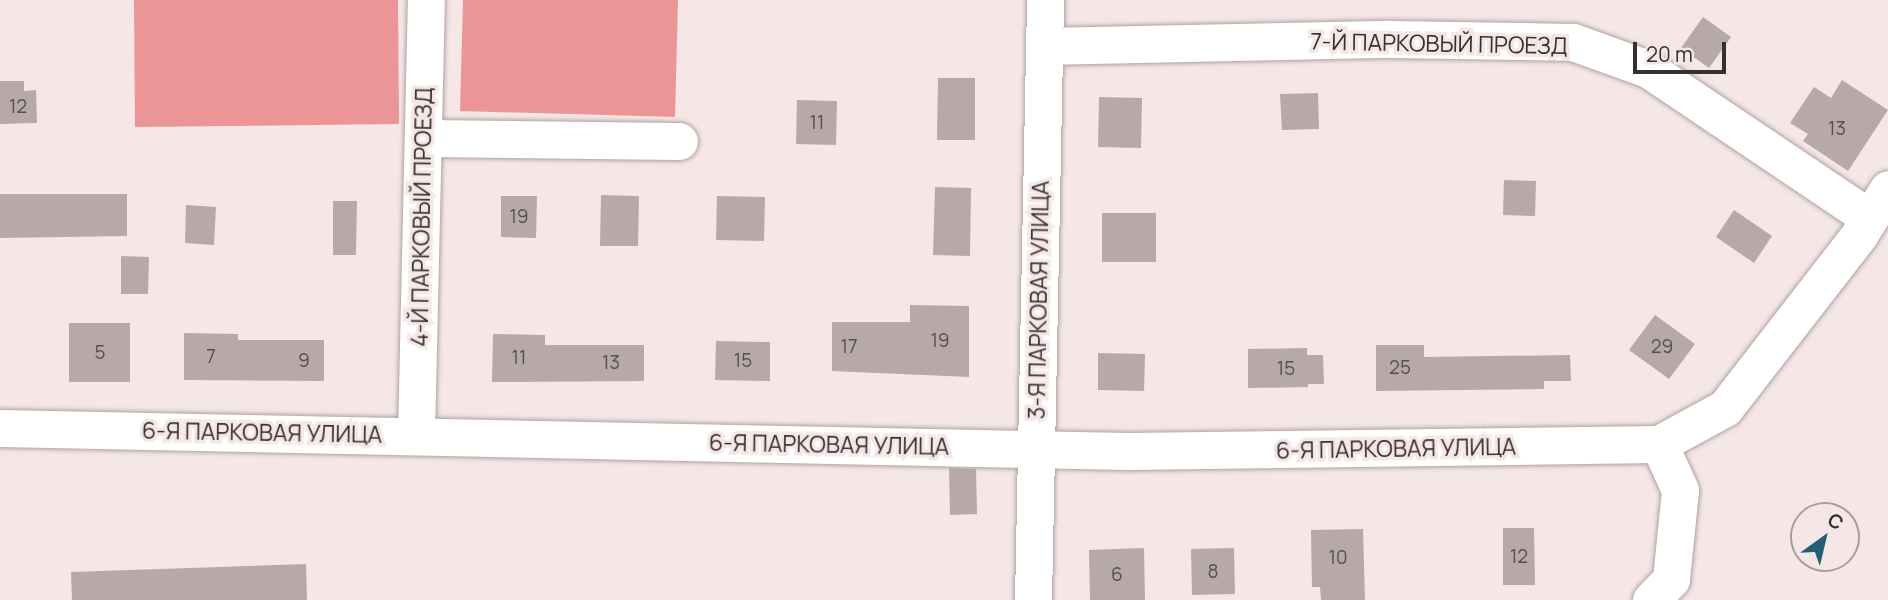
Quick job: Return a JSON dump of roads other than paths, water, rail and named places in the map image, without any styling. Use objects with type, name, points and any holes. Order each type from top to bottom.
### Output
[{"type":"street","name":"4-Й ПАРКОВЫЙ ПРОЕЗД","points":[[416,435],[426,0]]},
{"type":"street","name":"3-Я ПАРКОВАЯ УЛИЦА","points":[[1033,600],[1045,0]]},
{"type":"street","name":"7-Й ПАРКОВЫЙ ПРОЕЗД","points":[[1044,46],[1391,40],[1573,42],[1648,69],[1878,203]]},
{"type":"street","points":[[423,138],[679,141]]},
{"type":"street","points":[[1651,600],[1671,579],[1680,490],[1659,444],[1725,408],[1859,235],[1878,203]]},
{"type":"street","name":"6-Я ПАРКОВАЯ УЛИЦА","points":[[0,428],[1128,451],[1659,444]]}]
